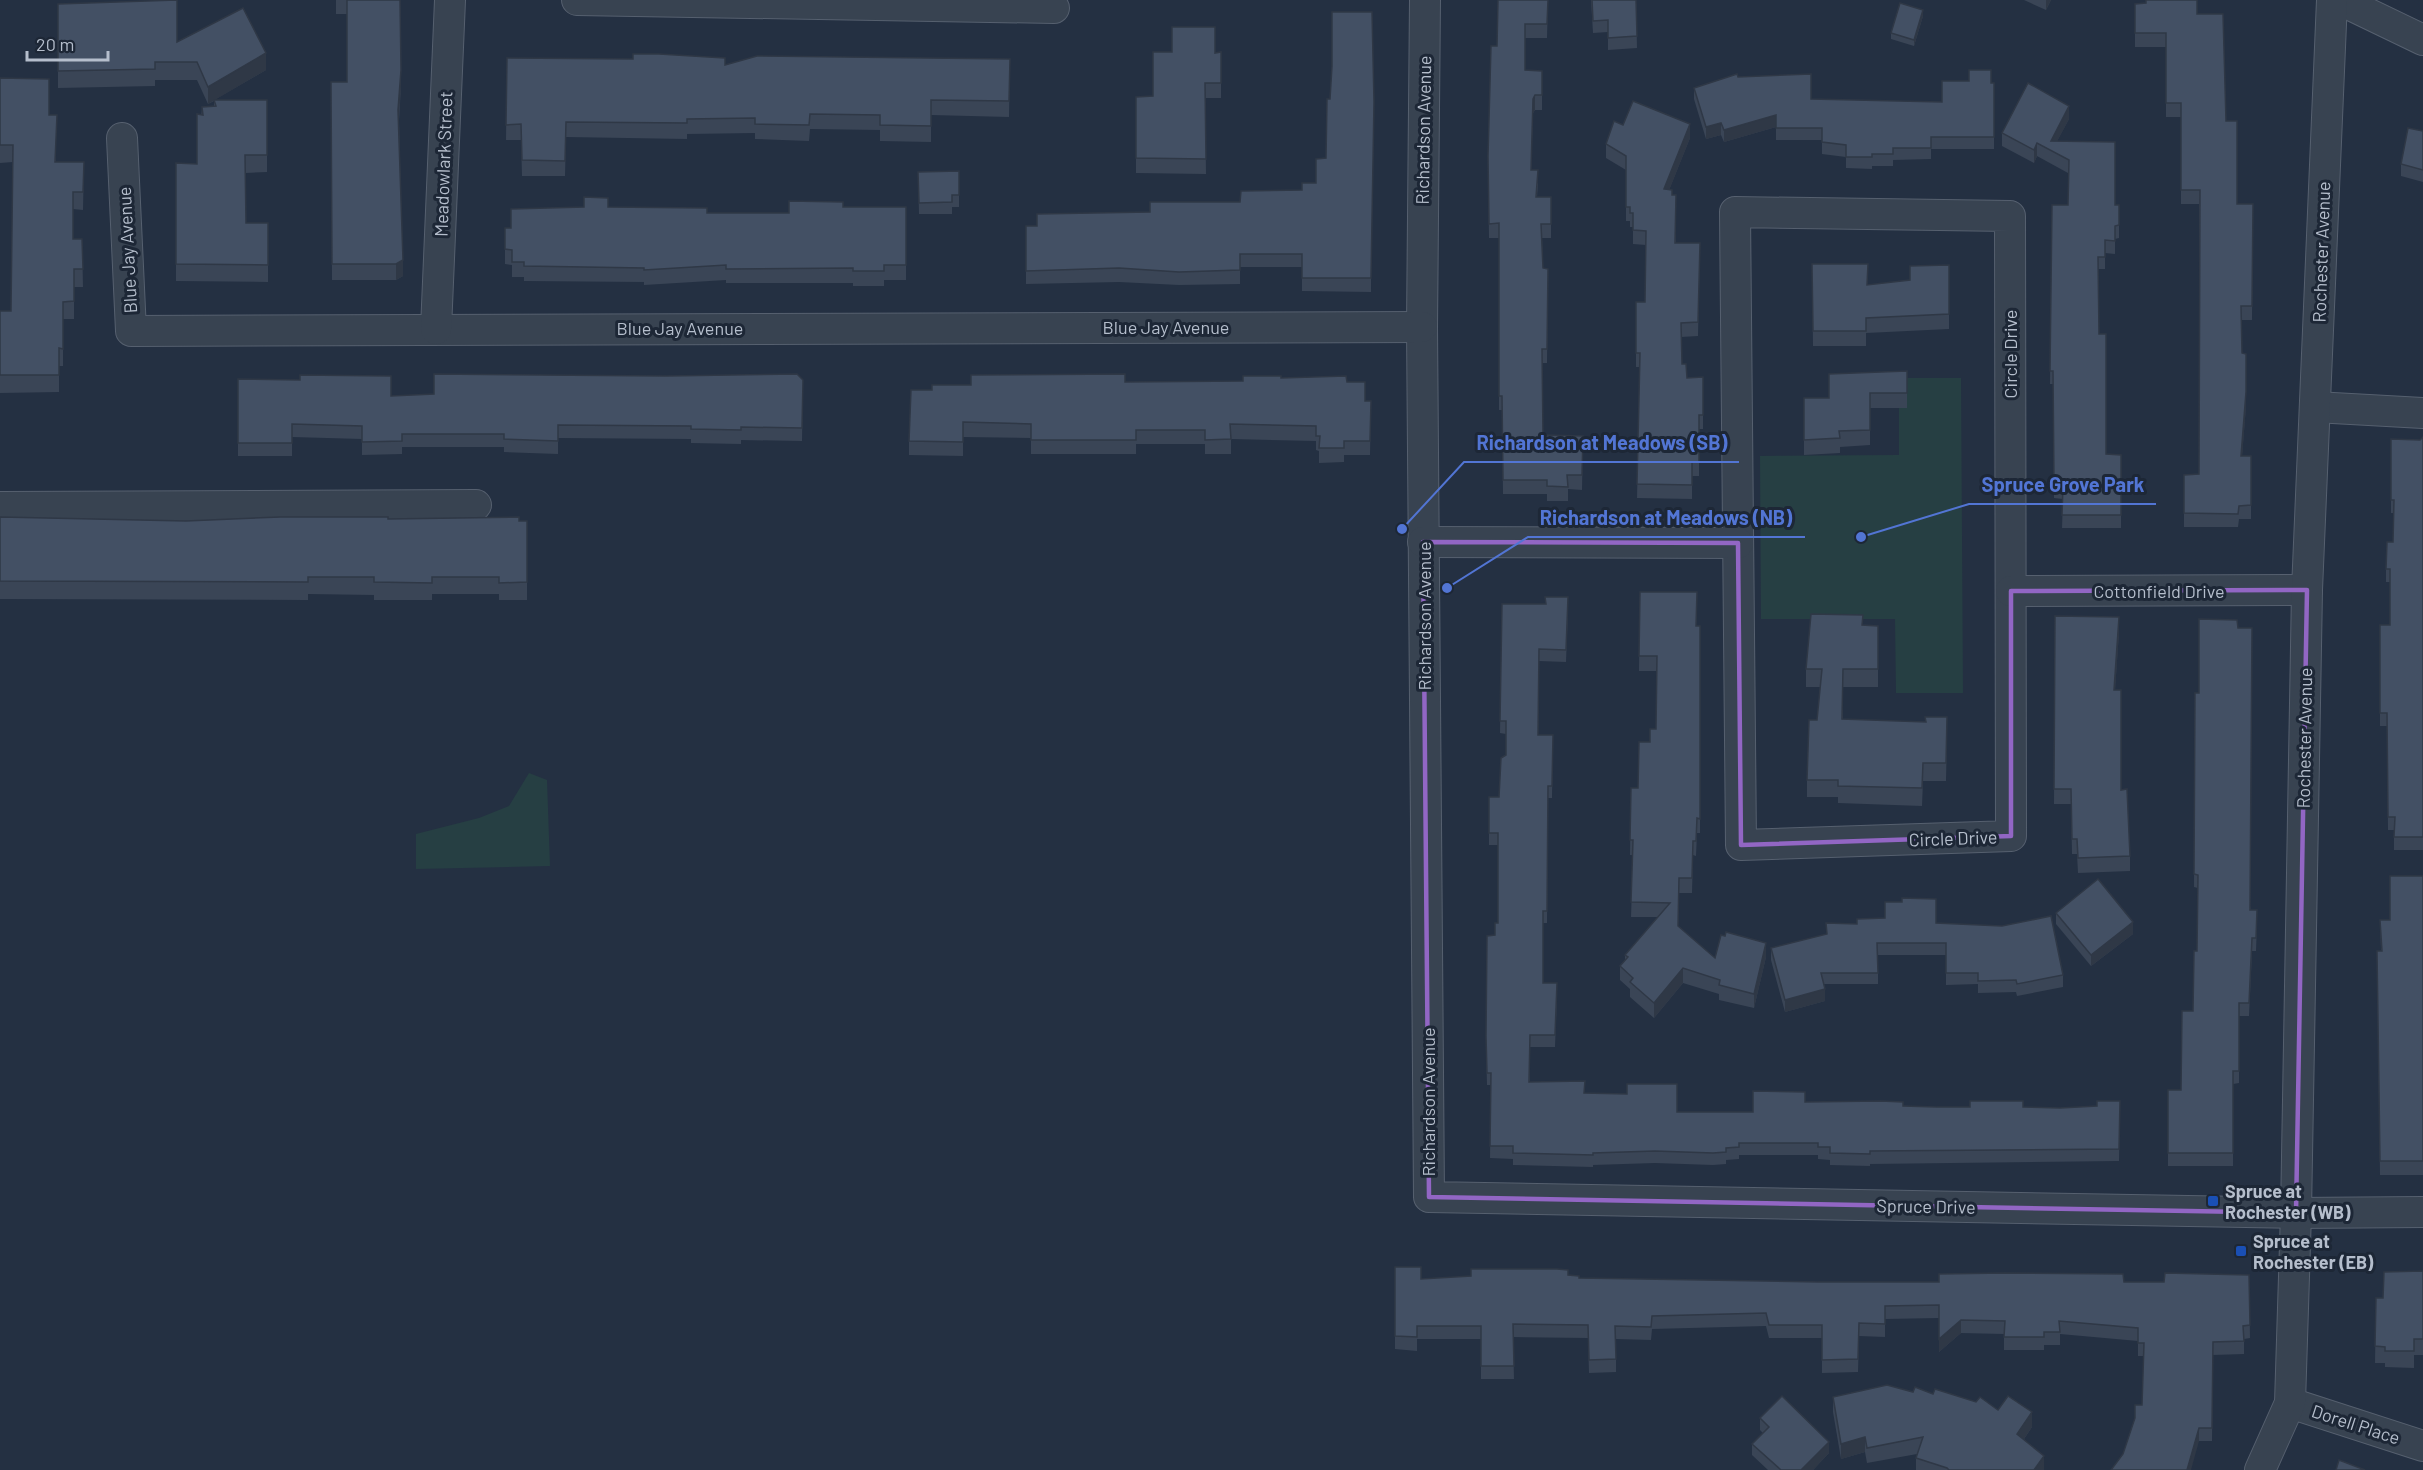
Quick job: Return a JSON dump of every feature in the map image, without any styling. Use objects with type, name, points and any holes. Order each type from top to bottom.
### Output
[{"type":"street","name":"Meadowlark Street","points":[[436,328],[450,0]]},
{"type":"street","points":[[577,0],[1054,8]]},
{"type":"street","name":"Richardson Avenue","points":[[1425,0],[1422,327],[1429,1197]]},
{"type":"street","name":"Rochester Avenue","points":[[2260,1470],[2290,1403],[2296,1213],[2307,590],[2332,0]]},
{"type":"street","points":[[2340,0],[2423,40]]},
{"type":"street","name":"Blue Jay Avenue","points":[[122,138],[131,331],[436,328],[1422,327]]},
{"type":"street","name":"Circle Drive","points":[[1735,212],[2010,216],[2011,836],[1741,845],[1738,543],[1735,212]]},
{"type":"street","points":[[2315,407],[2423,413]]},
{"type":"street","points":[[0,507],[476,505]]},
{"type":"street","points":[[1423,542],[1738,543]]},
{"type":"street","name":"Cottonfield Drive","points":[[2010,591],[2307,590]]},
{"type":"street","name":"Spruce Drive","points":[[1429,1197],[2296,1213],[2423,1212]]},
{"type":"street","name":"Dorell Place","points":[[2290,1403],[2423,1446]]},
{"type":"highlighted area","points":[[1423,542],[1738,543],[1741,845],[2011,836],[2011,591],[2307,590],[2296,1213],[1429,1197]]},
{"type":"green space","points":[[1899,378],[1961,378],[1963,693],[1896,693],[1895,619],[1761,619],[1760,456],[1899,455]]},
{"type":"green space","points":[[529,773],[547,780],[550,866],[416,869],[416,834],[479,818],[509,806]]},
{"type":"building","points":[[177,0],[177,42],[243,8],[266,53],[208,87],[197,62],[155,62],[155,69],[58,71],[58,4]]},
{"type":"building","points":[[347,0],[400,0],[401,70],[398,110],[403,260],[396,264],[332,264],[331,82],[347,82]]},
{"type":"building","points":[[1498,0],[1548,0],[1547,24],[1525,24],[1525,70],[1542,71],[1542,95],[1535,95],[1533,99],[1531,170],[1538,170],[1536,197],[1551,197],[1551,224],[1541,224],[1543,268],[1548,269],[1547,349],[1542,349],[1543,435],[1583,436],[1582,475],[1567,475],[1568,487],[1547,486],[1547,480],[1503,480],[1502,396],[1499,396],[1499,223],[1489,224],[1488,156],[1491,46],[1497,46]]},
{"type":"building","points":[[1592,0],[1636,0],[1637,36],[1608,38],[1608,20],[1593,21]]},
{"type":"building","points":[[2146,0],[2197,0],[2197,14],[2223,14],[2226,121],[2237,121],[2237,204],[2253,204],[2252,306],[2241,306],[2242,353],[2246,354],[2246,392],[2241,456],[2251,456],[2251,505],[2239,506],[2238,514],[2184,513],[2184,475],[2199,474],[2200,190],[2181,190],[2181,103],[2166,103],[2166,33],[2135,33],[2135,4],[2146,3]]},
{"type":"building","points":[[1900,3],[1923,10],[1914,40],[1891,33]]},
{"type":"building","points":[[1332,12],[1372,12],[1374,102],[1371,278],[1302,278],[1302,254],[1240,254],[1240,270],[1179,272],[1119,268],[1026,271],[1026,226],[1037,226],[1037,214],[1150,212],[1150,202],[1240,202],[1241,191],[1302,190],[1302,183],[1316,183],[1316,159],[1326,158],[1327,99],[1330,99],[1332,66]]},
{"type":"building","points":[[1172,27],[1215,27],[1215,53],[1221,52],[1221,83],[1205,83],[1206,159],[1136,158],[1136,97],[1153,96],[1153,52],[1172,52]]},
{"type":"building","points":[[633,54],[725,58],[725,65],[757,56],[1010,59],[1009,101],[931,100],[931,126],[880,125],[880,115],[810,114],[809,125],[755,124],[755,118],[687,119],[687,123],[566,122],[565,161],[522,160],[521,124],[506,125],[507,58],[633,59]]},
{"type":"building","points":[[1969,70],[1991,70],[1991,83],[1994,83],[1994,137],[1931,137],[1931,148],[1893,148],[1893,154],[1872,154],[1872,157],[1846,157],[1846,145],[1822,142],[1822,128],[1776,128],[1776,115],[1724,130],[1721,123],[1706,127],[1694,88],[1737,74],[1738,77],[1811,74],[1811,99],[1942,102],[1942,81],[1969,81]]},
{"type":"building","points":[[0,78],[49,79],[49,115],[57,115],[55,162],[84,162],[83,192],[73,192],[73,239],[82,239],[83,269],[74,269],[74,301],[63,302],[63,349],[59,348],[59,375],[0,375],[0,311],[11,311],[13,145],[0,145]]},
{"type":"building","points":[[2028,83],[2069,106],[2051,141],[2115,142],[2115,205],[2119,205],[2119,225],[2115,226],[2115,241],[2105,240],[2105,257],[2098,257],[2099,334],[2106,334],[2106,454],[2121,455],[2121,515],[2062,515],[2063,486],[2054,485],[2053,371],[2050,371],[2052,205],[2068,205],[2069,160],[2037,143],[2034,150],[2002,133]]},
{"type":"building","points":[[214,100],[267,100],[267,155],[245,155],[246,223],[268,223],[268,265],[176,264],[176,163],[197,164],[197,114],[203,115],[202,107],[216,106]]},
{"type":"building","points":[[1633,101],[1690,124],[1664,189],[1672,190],[1672,195],[1676,195],[1675,243],[1700,243],[1698,322],[1681,323],[1682,364],[1686,364],[1687,378],[1703,377],[1703,415],[1699,415],[1699,462],[1692,462],[1692,485],[1637,484],[1640,353],[1636,353],[1636,302],[1645,302],[1646,231],[1633,230],[1633,213],[1630,213],[1630,207],[1626,207],[1626,156],[1606,144],[1614,121],[1623,125]]},
{"type":"building","points":[[2408,128],[2423,131],[2423,170],[2401,164]]},
{"type":"building","points":[[959,171],[959,195],[952,195],[952,202],[919,203],[918,172]]},
{"type":"building","points":[[584,197],[608,198],[608,207],[707,208],[707,213],[789,213],[789,201],[843,202],[843,207],[906,207],[906,265],[884,265],[884,271],[853,271],[853,268],[726,269],[726,265],[644,270],[644,268],[524,266],[524,262],[512,262],[512,250],[505,249],[505,228],[511,228],[511,209],[584,207]]},
{"type":"building","points":[[1812,264],[1868,264],[1867,285],[1910,280],[1910,266],[1949,265],[1949,314],[1866,318],[1866,331],[1813,331]]},
{"type":"building","points":[[1907,371],[1907,393],[1870,393],[1870,430],[1839,431],[1840,438],[1804,440],[1804,398],[1829,398],[1829,374]]},
{"type":"building","points":[[434,374],[666,376],[797,374],[803,380],[802,428],[741,427],[741,430],[691,429],[691,426],[558,425],[558,441],[504,439],[504,434],[402,434],[402,441],[362,442],[362,426],[292,424],[292,443],[238,443],[238,379],[300,380],[300,375],[391,376],[391,396],[434,394]]},
{"type":"building","points":[[1125,374],[1125,382],[1243,381],[1243,376],[1281,376],[1281,378],[1346,376],[1347,382],[1365,382],[1365,401],[1371,401],[1370,441],[1344,441],[1344,448],[1319,448],[1320,436],[1316,436],[1316,426],[1230,424],[1231,439],[1205,440],[1205,430],[1136,430],[1136,440],[1031,440],[1031,424],[963,422],[963,442],[909,441],[911,390],[932,390],[932,385],[971,385],[971,375]]},
{"type":"building","points":[[2423,437],[2423,837],[2394,837],[2395,817],[2388,817],[2387,713],[2380,713],[2380,625],[2390,625],[2390,569],[2386,569],[2387,542],[2393,542],[2394,500],[2391,500],[2391,439],[2420,440]]},
{"type":"building","points":[[0,517],[186,521],[280,517],[388,517],[388,519],[519,517],[519,521],[527,521],[527,582],[499,583],[499,577],[432,577],[432,583],[374,582],[374,577],[308,577],[308,582],[0,581]]},
{"type":"building","points":[[1640,592],[1697,592],[1696,626],[1700,626],[1700,819],[1697,818],[1696,841],[1693,841],[1692,878],[1679,878],[1678,926],[1715,958],[1721,935],[1725,936],[1726,932],[1766,943],[1754,994],[1719,985],[1720,980],[1683,968],[1654,1003],[1630,982],[1633,978],[1620,966],[1628,957],[1625,955],[1670,903],[1631,902],[1633,840],[1630,840],[1631,788],[1638,788],[1639,742],[1650,742],[1650,729],[1656,729],[1657,656],[1639,656]]},
{"type":"building","points":[[1545,597],[1568,597],[1566,650],[1539,649],[1538,735],[1553,735],[1552,786],[1548,786],[1547,911],[1543,911],[1543,983],[1557,983],[1555,1035],[1530,1035],[1529,1082],[1585,1081],[1584,1093],[1627,1094],[1627,1084],[1677,1084],[1677,1112],[1753,1112],[1753,1091],[1805,1092],[1805,1102],[1881,1101],[1903,1102],[1903,1106],[1937,1107],[1970,1107],[1970,1101],[2023,1101],[2023,1107],[2060,1108],[2097,1106],[2097,1101],[2120,1101],[2119,1149],[1870,1151],[1870,1154],[1830,1153],[1830,1147],[1818,1147],[1818,1143],[1739,1143],[1739,1147],[1726,1148],[1726,1152],[1655,1151],[1593,1153],[1593,1155],[1513,1153],[1513,1146],[1490,1146],[1491,1073],[1487,1073],[1486,1036],[1487,936],[1495,935],[1495,923],[1498,923],[1498,833],[1489,833],[1489,797],[1499,797],[1501,758],[1506,755],[1506,721],[1500,721],[1502,604],[1546,604]]},
{"type":"building","points":[[1811,614],[1863,615],[1862,625],[1878,626],[1878,669],[1843,669],[1842,719],[1926,722],[1925,717],[1947,717],[1946,763],[1923,763],[1922,788],[1838,786],[1838,780],[1807,780],[1809,720],[1817,720],[1822,669],[1806,669]]},
{"type":"building","points":[[2055,616],[2119,617],[2114,690],[2121,690],[2121,790],[2127,789],[2130,856],[2078,858],[2077,839],[2072,839],[2071,789],[2054,789]]},
{"type":"building","points":[[2199,619],[2237,620],[2238,628],[2252,628],[2250,910],[2257,910],[2256,938],[2252,938],[2249,1003],[2239,1003],[2239,1071],[2233,1071],[2233,1153],[2168,1153],[2168,1090],[2181,1090],[2182,1011],[2193,1011],[2194,951],[2197,951],[2198,875],[2194,874],[2195,693],[2199,693]]},
{"type":"building","points":[[2390,876],[2423,876],[2423,1161],[2380,1161],[2377,951],[2382,951],[2380,920],[2390,920]]},
{"type":"building","points":[[2098,879],[2133,922],[2091,955],[2056,913]]},
{"type":"building","points":[[1902,898],[1936,899],[1936,923],[2002,926],[2051,916],[2063,975],[2017,984],[2016,980],[1978,981],[1978,973],[1946,973],[1946,943],[1877,943],[1878,973],[1821,973],[1825,989],[1785,1000],[1771,948],[1827,934],[1826,923],[1857,924],[1857,919],[1885,918],[1885,902],[1902,902]]},
{"type":"building","points":[[1395,1267],[1421,1267],[1421,1279],[1471,1276],[1471,1269],[1557,1269],[1568,1270],[1568,1275],[1579,1276],[1579,1278],[1819,1282],[1939,1282],[1939,1274],[2123,1274],[2124,1282],[2164,1282],[2165,1273],[2249,1275],[2250,1325],[2243,1326],[2244,1341],[2213,1342],[2212,1428],[2199,1428],[2187,1470],[2111,1470],[2123,1454],[2135,1418],[2135,1405],[2142,1405],[2144,1343],[2138,1343],[2138,1328],[2059,1321],[2060,1332],[2044,1332],[2044,1337],[2004,1337],[2005,1321],[1961,1320],[1939,1339],[1939,1305],[1885,1306],[1885,1324],[1859,1323],[1858,1359],[1822,1360],[1822,1325],[1769,1325],[1766,1313],[1652,1316],[1651,1327],[1615,1326],[1616,1359],[1589,1360],[1588,1325],[1513,1324],[1514,1366],[1481,1366],[1481,1326],[1417,1326],[1417,1337],[1395,1336]]},
{"type":"building","points":[[2423,1271],[2423,1339],[2414,1339],[2414,1351],[2385,1351],[2385,1347],[2375,1346],[2376,1298],[2383,1298],[2384,1272]]},
{"type":"building","points":[[1887,1385],[1913,1392],[1915,1387],[1933,1394],[1935,1389],[1976,1402],[1980,1397],[1998,1410],[2008,1396],[2032,1412],[2017,1434],[2044,1456],[2034,1470],[1949,1470],[1916,1458],[1923,1437],[1867,1448],[1865,1437],[1841,1444],[1833,1397]]},
{"type":"building","points":[[1782,1396],[1829,1442],[1801,1470],[1781,1470],[1752,1444],[1769,1427],[1760,1418]]},
{"type":"building","points":[[2339,1460],[2365,1470],[2336,1470]]},
{"type":"place","name":"Richardson at Meadows (SB)","points":[[1402,529]]},
{"type":"place","name":"Spruce Grove Park","points":[[1861,537]]},
{"type":"place","name":"Richardson at Meadows (NB)","points":[[1447,588]]},
{"type":"place","name":"Spruce at Rochester (WB)","points":[[2213,1201]]},
{"type":"place","name":"Spruce at Rochester (EB)","points":[[2241,1251]]}]
